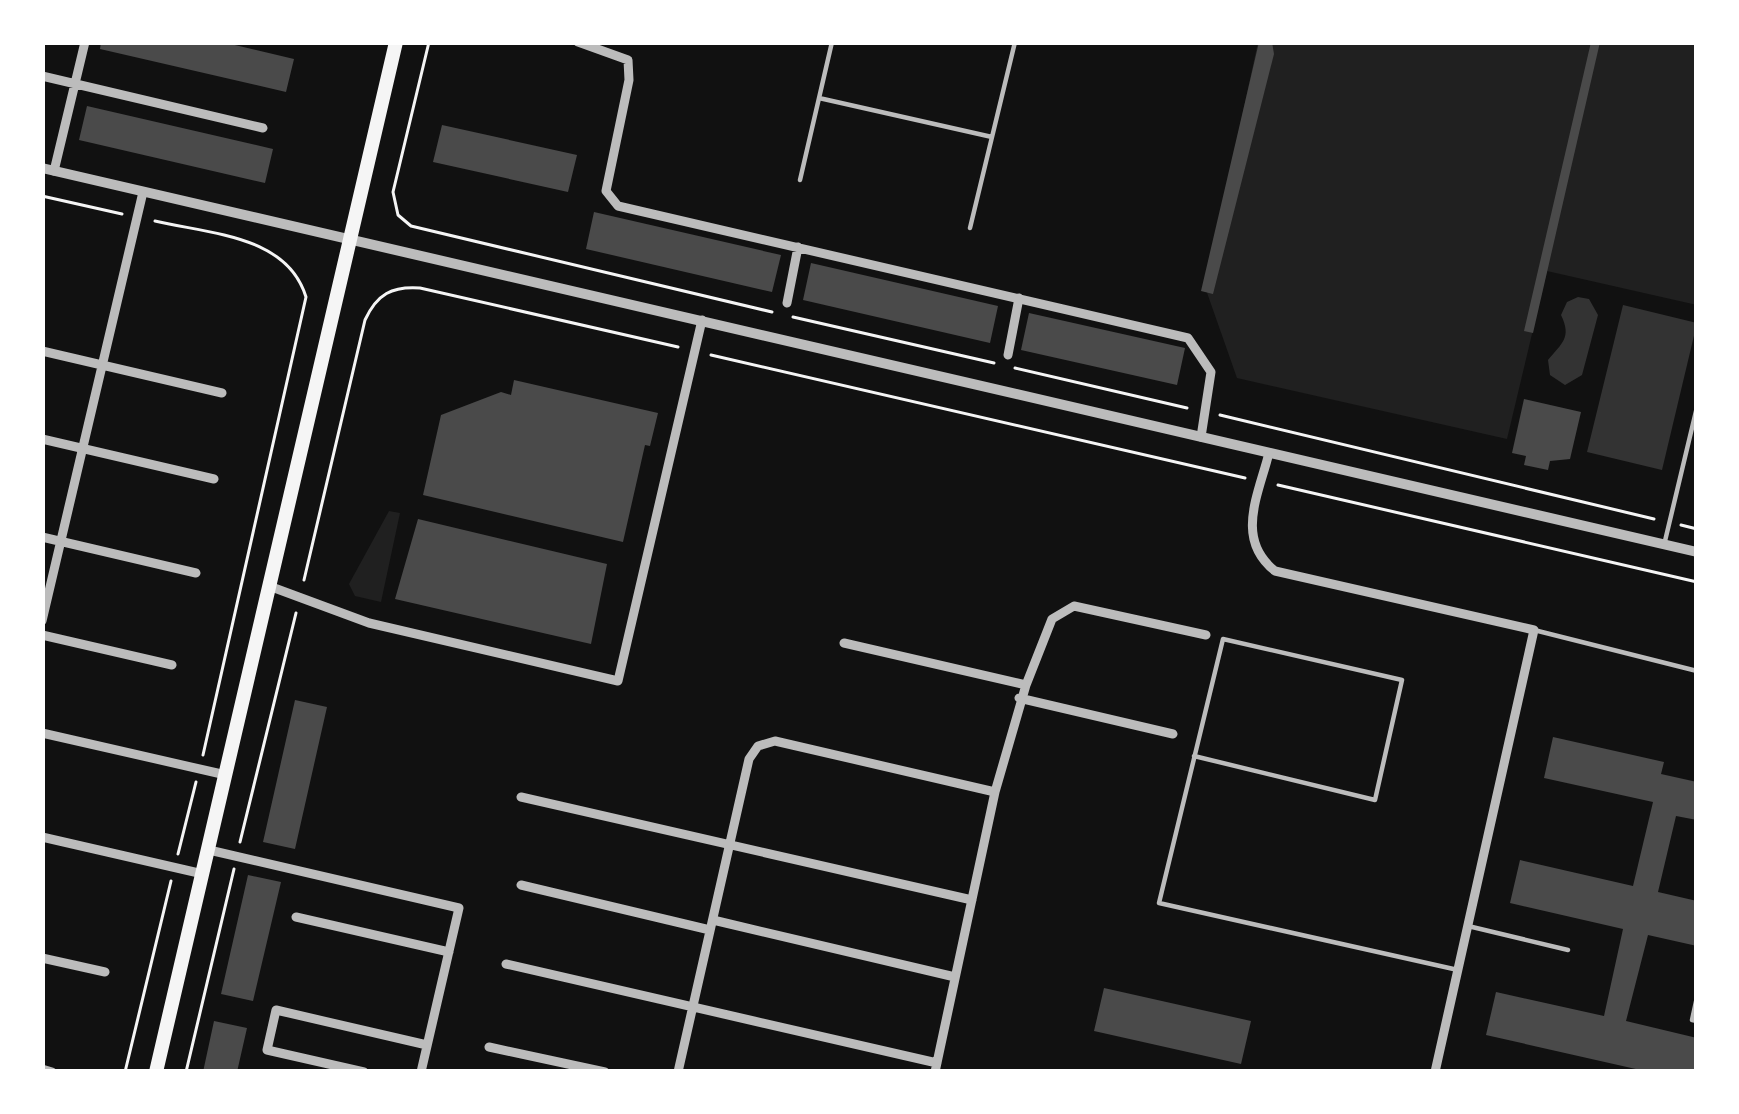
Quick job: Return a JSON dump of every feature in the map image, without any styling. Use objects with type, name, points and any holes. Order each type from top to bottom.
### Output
[{"type":"main road","points":[[156,1072],[396,42]]},
{"type":"street","points":[[85,42],[48,170],[1697,553]]},
{"type":"street","points":[[578,42],[628,60],[629,80],[605,191],[618,206],[1188,338],[1211,372],[1201,437]]},
{"type":"street","points":[[42,76],[263,128]]},
{"type":"street","points":[[42,621],[142,192]]},
{"type":"street","points":[[787,303],[798,247]]},
{"type":"street","points":[[1008,356],[1019,298]]},
{"type":"street","points":[[269,586],[369,623],[618,681],[702,320]]},
{"type":"street","points":[[42,351],[223,393]]},
{"type":"street","points":[[42,439],[214,479]]},
{"type":"street","points":[[1269,453],[1249,535],[1256,556],[1275,571],[1534,630],[1435,1072]]},
{"type":"street","points":[[42,537],[196,573]]},
{"type":"street","points":[[506,964],[936,1067],[1019,698],[1052,619],[1074,606],[1206,635]]},
{"type":"street","points":[[42,635],[172,665]]},
{"type":"street","points":[[844,643],[1026,685]]},
{"type":"street","points":[[1019,698],[1173,734]]},
{"type":"street","points":[[42,734],[226,775]]},
{"type":"street","points":[[679,1072],[749,760],[758,746],[775,740],[995,792]]},
{"type":"street","points":[[520,797],[972,900]]},
{"type":"street","points":[[42,837],[203,874]]},
{"type":"street","points":[[208,850],[459,908],[421,1072]]},
{"type":"street","points":[[520,885],[955,977]]},
{"type":"street","points":[[296,917],[449,952]]},
{"type":"street","points":[[42,958],[105,972]]},
{"type":"street","points":[[364,1072],[267,1050],[276,1010],[428,1045]]},
{"type":"street","points":[[489,1047],[605,1072]]},
{"type":"street","points":[[42,1070],[52,1072]]},
{"type":"lane","points":[[800,180],[832,42]]},
{"type":"lane","points":[[970,229],[1015,42]]},
{"type":"lane","points":[[819,98],[992,136]]},
{"type":"lane","points":[[1664,545],[1697,406]]},
{"type":"lane","points":[[1534,630],[1697,671]]},
{"type":"lane","points":[[1194,756],[1375,800],[1402,680],[1223,639],[1194,756],[1159,903],[1458,970]]},
{"type":"lane","points":[[1468,926],[1568,950]]},
{"type":"lane","points":[[1697,997],[1692,1020],[1697,1021]]},
{"type":"path","points":[[429,42],[393,191],[398,215],[411,226],[1697,529]]},
{"type":"path","points":[[42,196],[259,246],[286,259],[299,275],[306,297],[125,1072]]},
{"type":"path","points":[[186,1072],[365,320],[383,294],[400,287],[1697,582]]},
{"type":"shaded area","points":[[1258,42],[1697,42],[1697,305],[1547,271],[1507,439],[1237,378],[1205,287]]},
{"type":"shaded area","points":[[1589,299],[1598,315],[1582,375],[1565,385],[1550,375],[1548,360],[1564,340],[1561,315],[1567,302]]},
{"type":"shaded area","points":[[1623,305],[1697,323],[1662,470],[1587,452]]},
{"type":"shaded area","points":[[389,511],[400,513],[381,602],[355,596],[349,584]]},
{"type":"building","points":[[101,42],[222,42],[294,59],[286,92],[100,49]]},
{"type":"building","points":[[1259,42],[1272,42],[1274,54],[1213,294],[1201,291]]},
{"type":"building","points":[[1591,42],[1600,42],[1533,333],[1524,331]]},
{"type":"building","points":[[87,106],[273,149],[265,183],[79,140]]},
{"type":"building","points":[[442,125],[577,155],[568,192],[433,162]]},
{"type":"building","points":[[594,212],[781,255],[772,292],[586,249]]},
{"type":"building","points":[[811,263],[998,306],[990,343],[803,300]]},
{"type":"building","points":[[1029,313],[1185,348],[1177,385],[1021,350]]},
{"type":"building","points":[[514,380],[658,413],[650,446],[645,445],[623,542],[423,495],[441,415],[501,392],[511,395]]},
{"type":"building","points":[[1524,399],[1581,412],[1570,459],[1550,461],[1548,470],[1524,465],[1526,456],[1512,453]]},
{"type":"building","points":[[418,519],[607,564],[591,644],[395,599]]},
{"type":"building","points":[[295,700],[327,707],[295,849],[263,842]]},
{"type":"building","points":[[1553,737],[1664,762],[1661,774],[1697,782],[1697,820],[1676,816],[1658,892],[1697,901],[1697,946],[1648,935],[1626,1021],[1697,1038],[1697,1072],[1649,1072],[1486,1035],[1496,992],[1604,1016],[1623,929],[1510,903],[1520,860],[1633,886],[1653,802],[1544,778]]},
{"type":"building","points":[[248,875],[281,882],[253,1001],[221,994]]},
{"type":"building","points":[[1104,988],[1251,1021],[1241,1064],[1094,1031]]},
{"type":"building","points":[[214,1021],[247,1028],[237,1072],[203,1072]]}]
